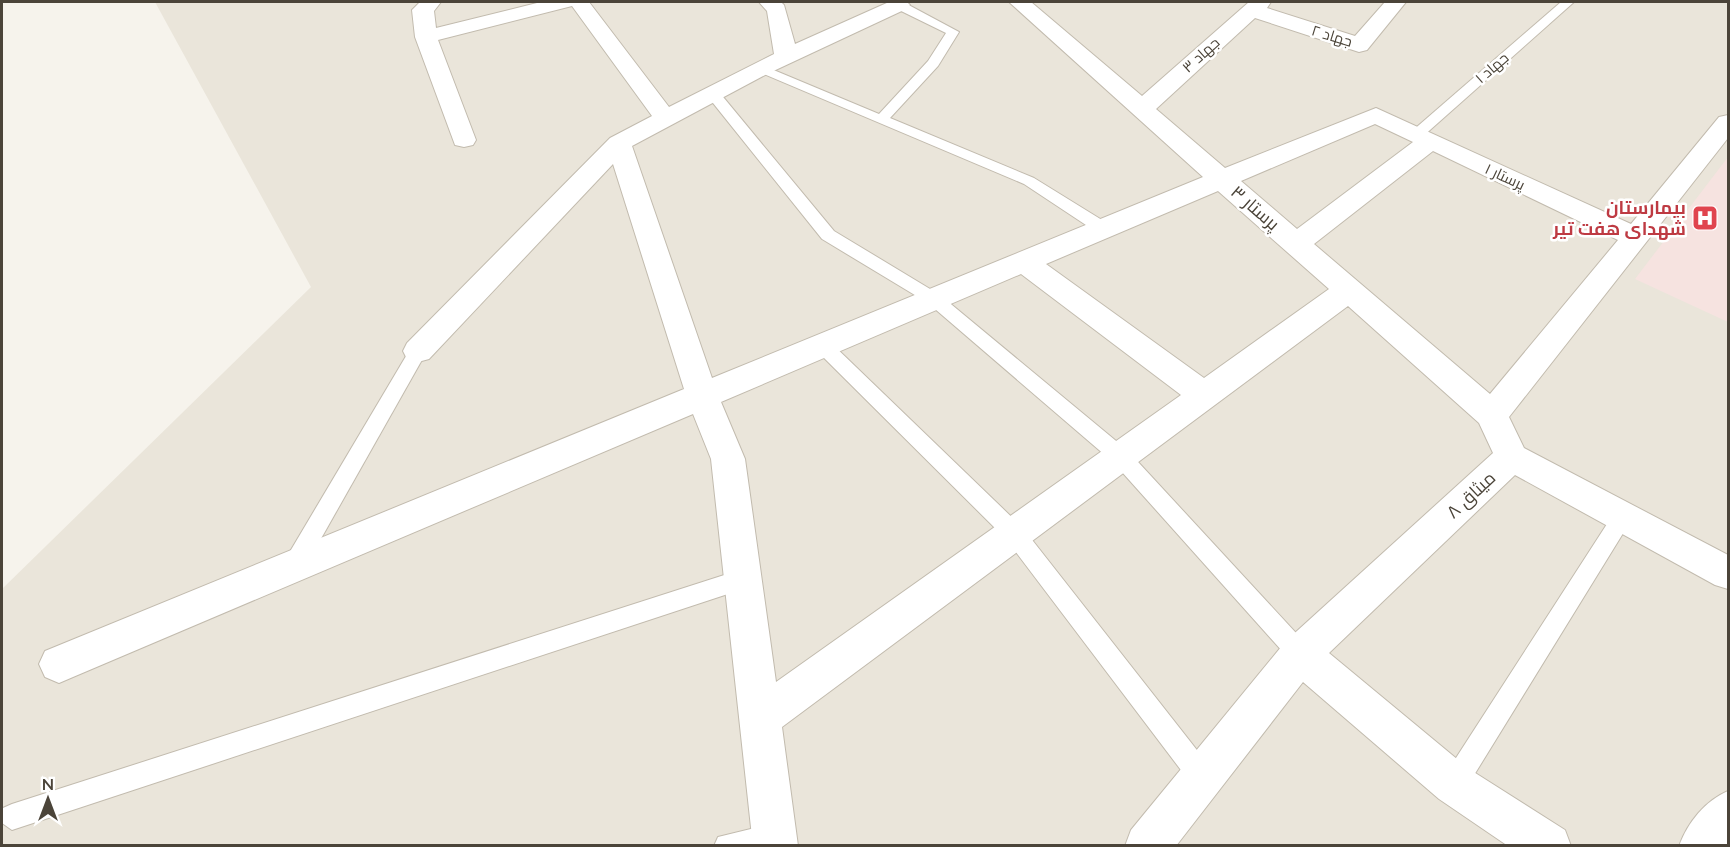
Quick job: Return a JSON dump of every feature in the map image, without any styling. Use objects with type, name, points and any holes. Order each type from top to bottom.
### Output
[{"type":"street","points":[[431,2],[423,10],[426,37],[464,140]]},
{"type":"street","points":[[426,37],[564,2]]},
{"type":"street","points":[[579,2],[666,119]]},
{"type":"street","points":[[769,2],[777,9],[786,57]]},
{"type":"street","name":"پرستار ۳","points":[[1019,2],[1492,415]]},
{"type":"street","name":"جهاد ۲","points":[[1256,6],[1359,45],[1396,2]]},
{"type":"street","points":[[418,351],[619,143],[759,69],[899,5]]},
{"type":"street","name":"جهاد ۳","points":[[1142,109],[1256,6]]},
{"type":"street","name":"پرستار ۱","points":[[1222,179],[1376,115],[1635,237]]},
{"type":"street","points":[[1492,415],[1728,122]]},
{"type":"street","points":[[1296,244],[1423,138]]},
{"type":"street","points":[[619,143],[702,396],[728,459],[775,841]]},
{"type":"street","points":[[59,664],[1222,179]]},
{"type":"street","points":[[1024,262],[1204,395]]},
{"type":"street","points":[[760,718],[1349,290]]},
{"type":"street","name":"میثاق ۸","points":[[1146,846],[1300,654],[1512,457],[1492,415]]},
{"type":"street","points":[[1512,457],[1728,573]]},
{"type":"street","points":[[1300,654],[1454,783],[1549,846]]},
{"type":"street","points":[[1701,846],[1728,813]]},
{"type":"lane","name":"جهاد ۱","points":[[1423,138],[1568,2]]},
{"type":"lane","points":[[882,120],[933,63],[953,32],[899,5]]},
{"type":"lane","points":[[759,69],[1029,181],[1104,229]]},
{"type":"lane","points":[[714,94],[828,235],[934,299],[1120,456],[1300,654]]},
{"type":"lane","points":[[823,346],[1014,533],[1202,777]]},
{"type":"lane","points":[[292,567],[418,351]]},
{"type":"lane","points":[[1454,783],[1623,516]]},
{"type":"lane","points":[[12,817],[743,579]]},
{"type":"lane","points":[[727,846],[775,841]]},
{"type":"shaded area","points":[[155,2],[1728,2],[1728,845],[2,846],[2,589],[311,287]]},
{"type":"shaded area","name":"بیمارستان شهدای هفت تیر","points":[[1728,157],[1728,322],[1635,279]]},
{"type":"place","name":"بیمارستان شهدای هفت تیر","points":[[1705,218]]}]
